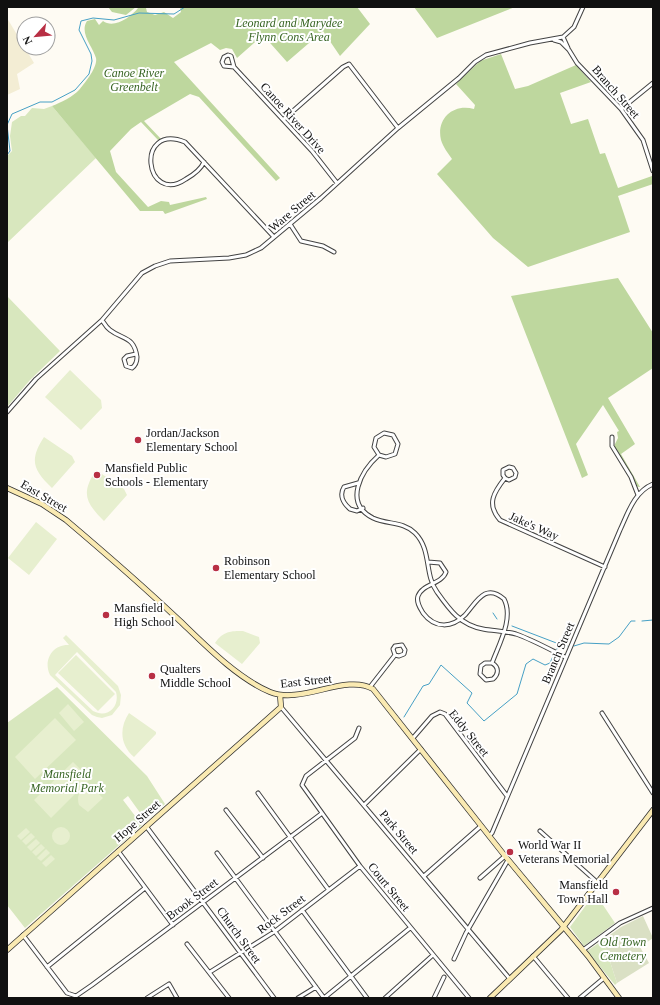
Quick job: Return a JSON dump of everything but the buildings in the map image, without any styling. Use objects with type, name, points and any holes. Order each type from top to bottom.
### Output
[{"type":"main road","name":"East Street","points":[[7,488],[42,504],[66,520],[216,654],[253,682],[269,691],[280,695],[307,693],[354,684],[370,687]]},
{"type":"main road","points":[[370,687],[383,698],[506,858],[583,950],[618,998]]},
{"type":"main road","points":[[280,695],[280,707]]},
{"type":"main road","name":"Hope Street","points":[[7,950],[280,707]]},
{"type":"main road","points":[[490,998],[563,927],[653,810]]},
{"type":"street","points":[[563,37],[574,27],[583,7]]},
{"type":"street","name":"Ware Street","points":[[7,412],[36,379],[102,320],[138,277],[155,266],[170,261],[229,258],[246,254],[261,248],[398,128],[482,58],[530,43],[563,37]]},
{"type":"street","name":"Branch Street","points":[[563,37],[569,50]]},
{"type":"street","name":"Branch Street","points":[[552,40],[561,42],[583,69],[621,109],[642,140],[653,171]]},
{"type":"street","name":"Canoe River Drive","points":[[234,67],[224,66],[222,62],[224,57],[228,55],[231,56],[234,67],[284,119],[337,183]]},
{"type":"street","points":[[284,119],[339,70],[349,64],[398,128]]},
{"type":"street","points":[[621,109],[653,83]]},
{"type":"street","points":[[204,162],[202,166],[181,183],[173,184],[161,181],[154,174],[150,162],[152,152],[160,142],[166,139],[176,138],[185,142],[204,162],[274,237]]},
{"type":"street","points":[[290,224],[304,242],[323,246],[334,252]]},
{"type":"street","points":[[102,320],[111,331],[127,338],[132,343],[136,354],[136,366],[132,368],[126,366],[124,359],[127,356],[136,354]]},
{"type":"street","points":[[384,433],[394,436],[398,444],[395,454],[386,458],[379,455],[374,447],[376,438],[384,433]]},
{"type":"street","points":[[612,437],[612,446],[631,477],[638,495]]},
{"type":"street","points":[[379,455],[362,474],[358,483],[358,496],[363,508],[373,518],[409,528],[422,542],[428,562],[429,578],[432,585],[458,619],[472,626],[521,636],[566,657]]},
{"type":"street","name":"Jake's Way","points":[[509,466],[513,468],[516,473],[515,477],[509,480],[505,478],[503,474],[505,468],[509,466]]},
{"type":"street","name":"Jake's Way","points":[[505,478],[492,498],[494,512],[500,520],[605,567]]},
{"type":"street","points":[[358,483],[344,487],[342,499],[350,509],[354,511],[363,508]]},
{"type":"street","name":"Branch Street","points":[[489,836],[492,833],[566,657],[638,495],[653,484]]},
{"type":"street","points":[[428,562],[440,563],[445,570],[444,576],[422,591],[418,597],[418,603],[424,614],[434,624],[441,626],[451,624],[464,616],[480,596],[493,593],[501,597],[507,605],[504,632],[492,663]]},
{"type":"street","points":[[402,645],[405,650],[404,654],[399,656],[395,655],[393,649],[395,646],[402,645]]},
{"type":"street","points":[[370,687],[395,655]]},
{"type":"street","points":[[485,663],[492,663],[497,668],[497,676],[493,679],[486,680],[482,676],[480,669],[485,663]]},
{"type":"street","name":"Park Street","points":[[280,707],[510,979]]},
{"type":"street","name":"Eddy Street","points":[[413,738],[432,716],[440,712],[445,714],[507,796]]},
{"type":"street","points":[[602,713],[653,793]]},
{"type":"street","points":[[327,761],[356,738],[358,728]]},
{"type":"street","points":[[364,805],[421,749]]},
{"type":"street","name":"Court Street","points":[[327,761],[306,776],[302,782],[310,797],[360,866],[469,998]]},
{"type":"street","points":[[258,793],[328,889]]},
{"type":"street","points":[[226,810],[263,858]]},
{"type":"street","name":"Brook Street","points":[[47,967],[67,993],[72,996],[76,996],[88,989],[321,814]]},
{"type":"street","name":"Church Street","points":[[146,826],[274,998]]},
{"type":"street","points":[[424,876],[481,826]]},
{"type":"street","points":[[540,831],[598,883]]},
{"type":"street","points":[[118,851],[173,925]]},
{"type":"street","points":[[216,853],[324,998],[410,928]]},
{"type":"street","points":[[480,878],[506,858]]},
{"type":"street","points":[[454,959],[506,858]]},
{"type":"street","name":"Rock Street","points":[[210,972],[274,932],[328,889],[360,866]]},
{"type":"street","points":[[24,935],[47,967],[145,888]]},
{"type":"street","points":[[583,950],[620,922],[653,908]]},
{"type":"street","points":[[302,910],[367,998]]},
{"type":"street","points":[[187,944],[229,998]]},
{"type":"street","points":[[385,998],[433,955]]},
{"type":"street","points":[[533,956],[568,998]]},
{"type":"street","points":[[434,998],[444,977]]},
{"type":"street","points":[[580,998],[604,978]]},
{"type":"street","points":[[147,998],[169,984],[178,998]]},
{"type":"street","points":[[298,998],[316,987]]},
{"type":"shaded area","points":[[7,18],[16,33],[16,56],[30,56],[34,63],[17,74],[20,89],[7,95]]},
{"type":"green space","points":[[108,7],[136,7],[126,15],[112,12]]},
{"type":"green space","points":[[141,7],[146,8],[147,12],[155,15],[164,12],[173,18],[181,12],[180,7],[357,7],[370,24],[340,56],[323,31],[287,62],[263,35],[237,58],[232,49],[226,48],[220,50],[211,43],[174,62],[280,178],[276,181],[199,97],[190,94],[144,121],[161,139],[158,140],[141,122],[131,129],[110,151],[116,172],[148,207],[161,201],[169,202],[170,205],[206,197],[207,199],[165,214],[163,211],[140,211],[52,106],[67,99],[77,92],[87,80],[95,66],[96,58],[87,40],[85,30],[87,21],[95,19],[99,25],[103,21],[112,24],[117,23],[127,18]]},
{"type":"green space","points":[[414,7],[515,7],[437,38]]},
{"type":"green space","points":[[501,54],[515,89],[528,86],[576,65],[591,82],[560,93],[571,124],[588,119],[600,154],[605,153],[618,188],[652,176],[653,184],[618,196],[630,232],[528,267],[493,238],[437,174],[452,159],[444,148],[441,140],[441,125],[444,119],[448,114],[459,108],[474,109],[475,105],[456,84],[480,61]]},
{"type":"green space","points":[[52,106],[96,158],[7,243],[7,156],[12,151],[10,136],[12,122],[21,116],[25,116],[32,108],[44,109]]},
{"type":"green space","points":[[618,278],[653,333],[653,368],[608,398],[635,444],[621,454],[640,487],[636,486],[634,479],[614,446],[618,438],[617,432],[619,431],[603,405],[576,444],[588,475],[582,478],[511,296]]},
{"type":"green space","points":[[7,296],[60,351],[30,380],[7,407]]},
{"type":"green space","points":[[70,370],[101,400],[102,408],[81,430],[45,397]]},
{"type":"green space","points":[[44,437],[72,456],[75,462],[52,488],[41,476],[35,464],[36,452]]},
{"type":"green space","points":[[96,470],[124,489],[127,495],[104,521],[89,503],[87,497],[88,485]]},
{"type":"green space","points":[[36,522],[57,539],[29,575],[8,558]]},
{"type":"green space","points":[[243,631],[259,637],[260,643],[242,664],[215,643],[221,636],[228,632]]},
{"type":"green space","points":[[66,635],[118,686],[121,695],[120,705],[112,715],[102,718],[92,715],[50,675],[48,670],[48,659],[50,654],[58,647],[69,645],[63,638]],"holes":[[[77,652],[116,692],[116,702],[112,710],[98,713],[93,711],[55,675]]]},
{"type":"green space","points":[[76,655],[115,694],[98,711],[58,673]]},
{"type":"green space","name":"Mansfield Memorial Park","points":[[57,687],[147,776],[165,804],[146,821],[128,796],[123,800],[142,825],[25,928],[7,905],[7,723]]},
{"type":"green space","points":[[68,704],[84,722],[74,731],[59,713]]},
{"type":"green space","points":[[129,713],[156,732],[156,734],[134,757],[126,747],[122,736],[122,730]]},
{"type":"green space","points":[[55,718],[76,740],[35,779],[15,757]]},
{"type":"green space","points":[[73,762],[90,779],[51,818],[34,800]]},
{"type":"green space","points":[[89,785],[103,798],[88,812],[79,805],[78,796],[83,789]]},
{"type":"green space","points":[[61,827],[67,830],[70,836],[67,842],[61,845],[55,842],[52,836],[55,830]]},
{"type":"green space","points":[[26,828],[30,832],[21,840],[17,836]]},
{"type":"green space","points":[[31,833],[35,837],[26,845],[22,841]]},
{"type":"green space","points":[[36,839],[40,843],[31,851],[27,847]]},
{"type":"green space","points":[[41,844],[45,848],[36,856],[32,852]]},
{"type":"green space","points":[[46,849],[50,853],[41,861],[37,858]]},
{"type":"green space","points":[[51,855],[55,859],[46,867],[42,863]]},
{"type":"green space","points":[[595,893],[615,923],[584,946],[570,927]]},
{"type":"green space","name":"Old Town Cemetery","points":[[643,916],[653,938],[640,947],[649,963],[617,983],[603,940],[621,927]]},
{"type":"green space","points":[[603,940],[617,983],[615,985],[587,951]]},
{"type":"waterway","points":[[7,155],[10,151],[7,125],[12,114],[40,102],[52,102],[75,90],[89,74],[92,61],[91,54],[79,30],[81,21],[93,18],[114,20],[139,13],[174,14],[185,7]]},
{"type":"waterway","points":[[493,613],[497,619]]},
{"type":"waterway","points":[[642,621],[653,620]]},
{"type":"waterway","points":[[574,646],[584,643],[609,644],[619,637],[631,621],[635,621]]},
{"type":"waterway","points":[[512,626],[559,644]]},
{"type":"waterway","points":[[557,649],[559,644],[567,646]]},
{"type":"waterway","points":[[404,717],[423,686],[429,684],[441,665],[472,693],[467,703],[484,721],[517,694],[526,664],[533,659],[545,665],[550,663],[554,654]]},
{"type":"place","name":"Jordan/Jackson Elementary School","points":[[138,440]]},
{"type":"place","name":"Mansfield Public Schools - Elementary","points":[[97,475]]},
{"type":"place","name":"Robinson Elementary School","points":[[216,568]]},
{"type":"place","name":"Mansfield High School","points":[[106,615]]},
{"type":"place","name":"Qualters Middle School","points":[[152,676]]},
{"type":"place","name":"World War II Veterans Memorial","points":[[510,852]]},
{"type":"place","name":"Mansfield Town Hall","points":[[616,892]]},
{"type":"park label","name":"Leonard and Marydee Flynn Cons Area","points":[[289,30]]},
{"type":"park label","name":"Canoe River Greenbelt","points":[[134,80]]}]
